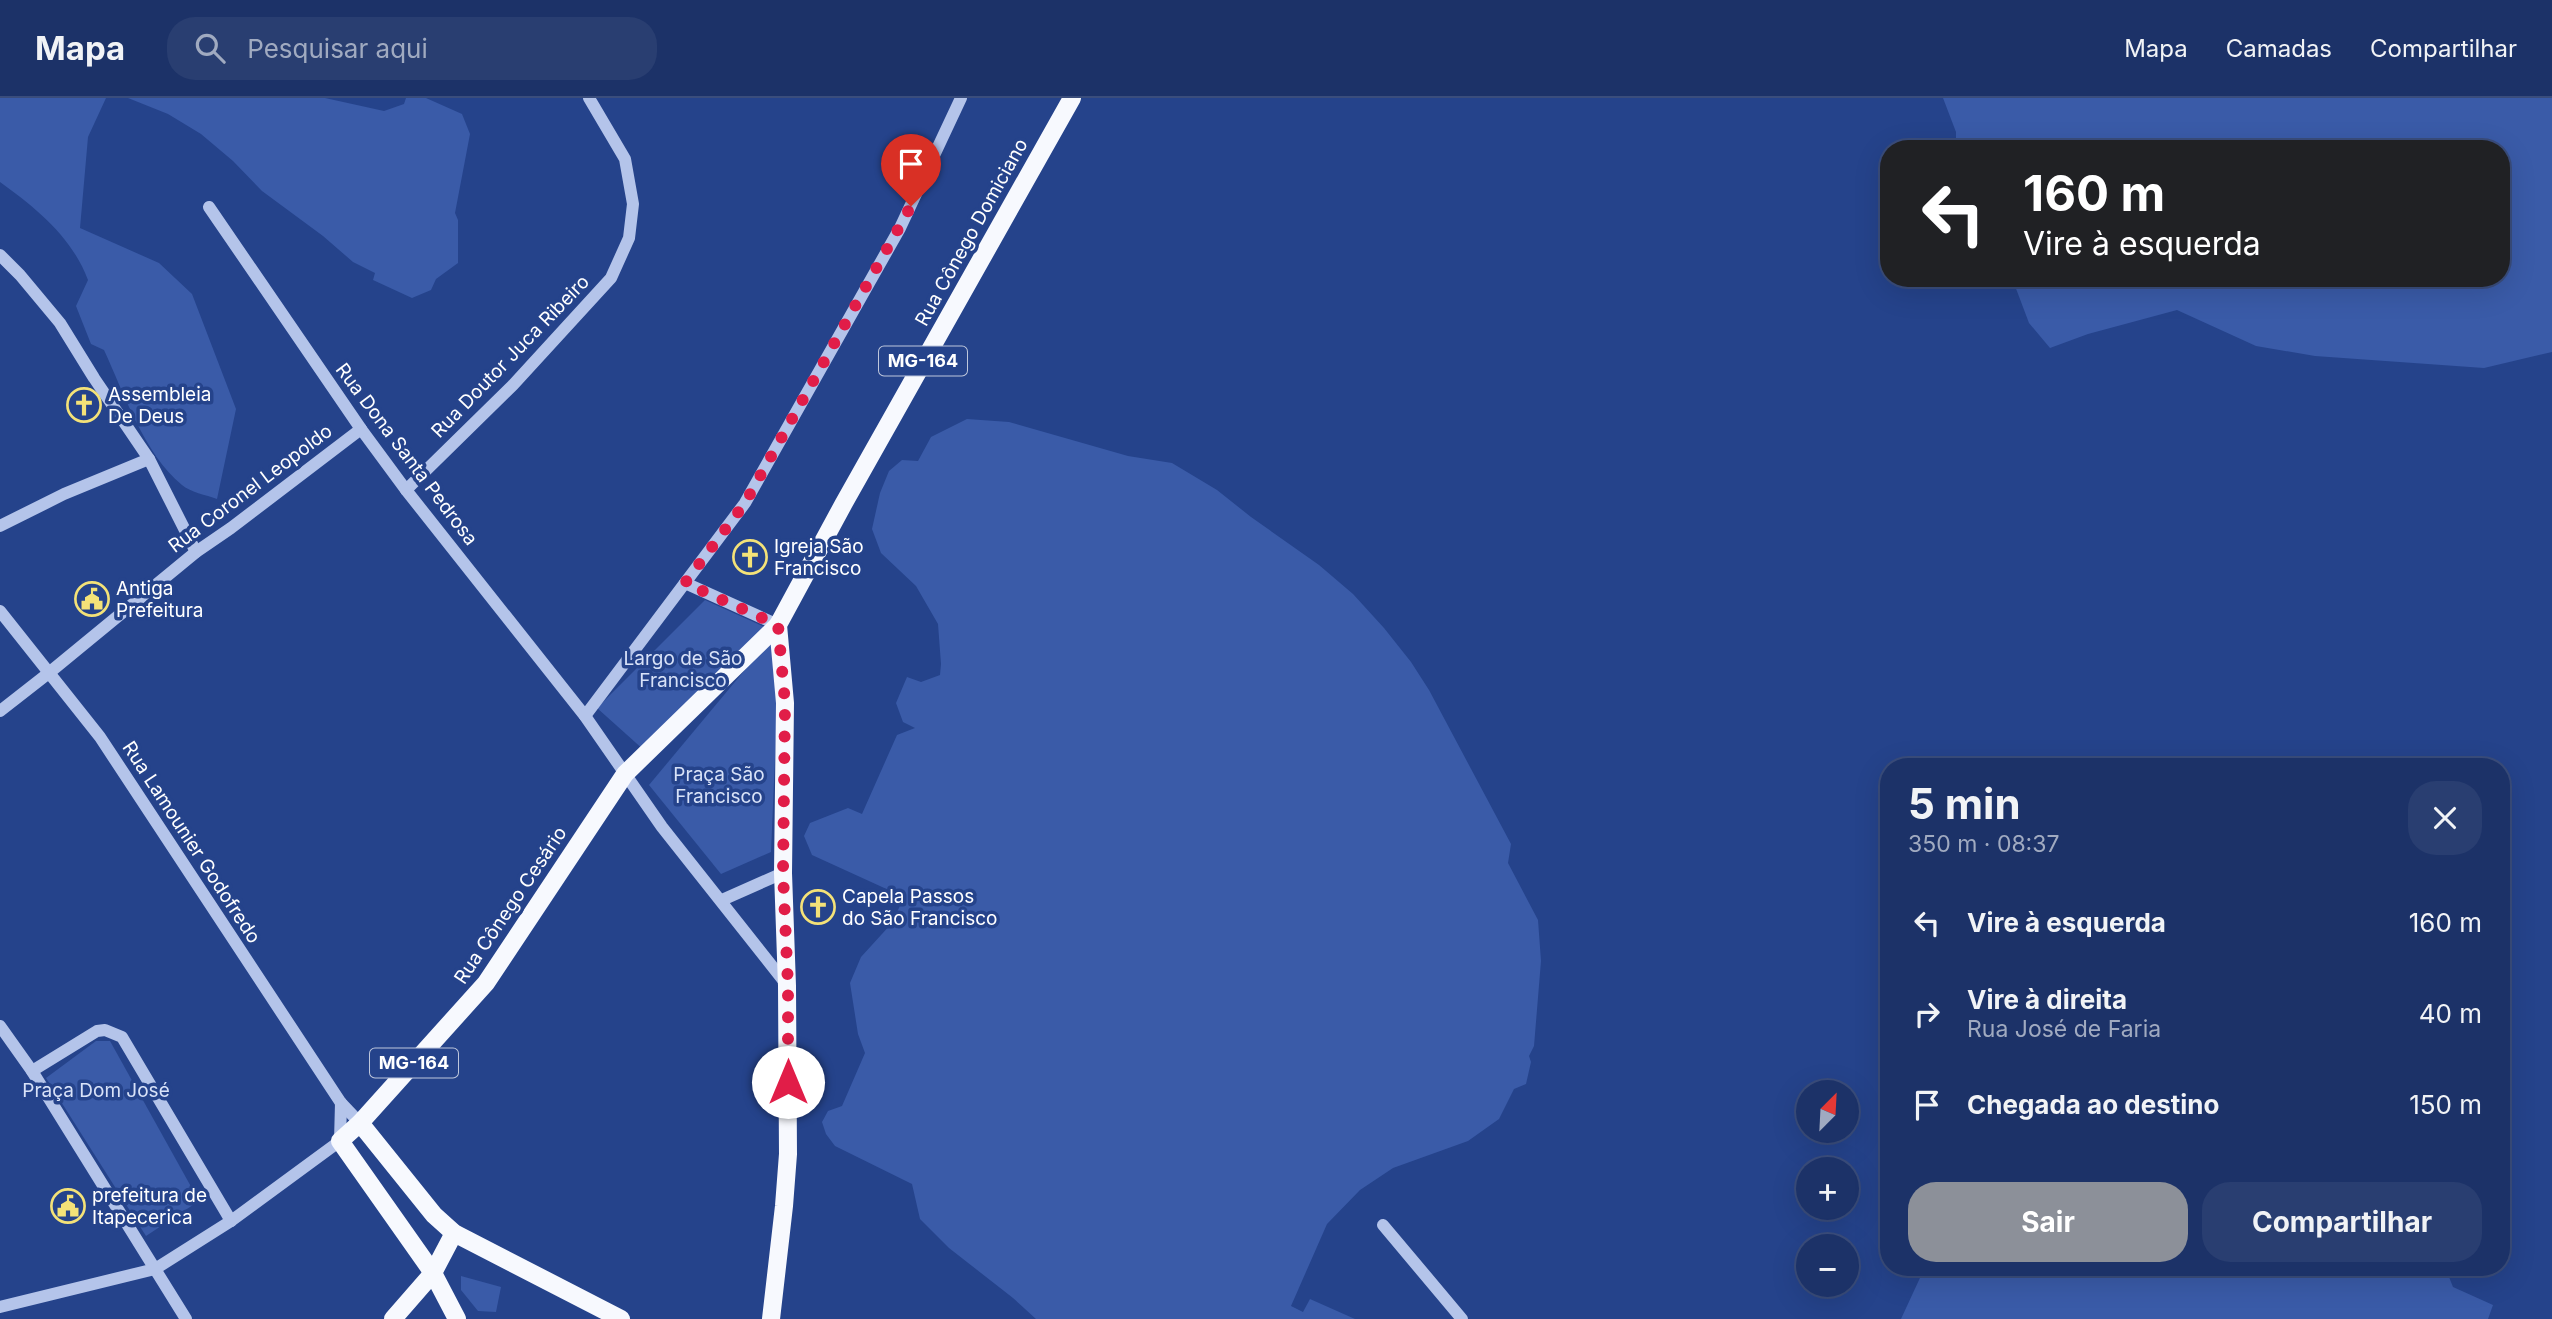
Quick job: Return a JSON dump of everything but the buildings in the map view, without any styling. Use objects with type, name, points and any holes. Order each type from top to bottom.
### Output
[{"type":"main road","name":"Rua Cônego Domiciano","points":[[778,625],[850,491],[1072,98]]},
{"type":"main road","name":"MG-164","points":[[625,774],[778,625]]},
{"type":"main road","points":[[771,1319],[788,1154],[788,986],[783,873],[785,703],[778,625]]},
{"type":"main road","name":"Rua Cônego Cesário","points":[[340,1141],[360,1123],[486,983],[625,774]]},
{"type":"main road","points":[[360,1123],[434,1215],[454,1233],[621,1319]]},
{"type":"main road","points":[[340,1141],[433,1273],[457,1319]]},
{"type":"main road","points":[[393,1319],[433,1273],[454,1233]]},
{"type":"street","name":"Rua Doutor Juca Ribeiro","points":[[406,490],[513,385],[611,278],[629,237],[634,204],[625,159],[589,98]]},
{"type":"street","points":[[788,986],[662,827],[585,716],[745,503],[900,228],[961,98]]},
{"type":"street","name":"Rua Dona Santa Pedrosa","points":[[209,207],[406,490],[585,716]]},
{"type":"street","points":[[0,255],[60,323],[149,459],[201,549]]},
{"type":"street","name":"Rua Coronel Leopoldo","points":[[0,711],[201,549],[361,429]]},
{"type":"street","points":[[0,526],[64,494],[149,459]]},
{"type":"street","points":[[685,583],[778,625]]},
{"type":"street","name":"Rua Lamounier Godofredo","points":[[0,611],[100,737],[341,1103],[360,1123]]},
{"type":"street","points":[[722,900],[783,873]]},
{"type":"street","points":[[0,1026],[32,1071],[186,1319]]},
{"type":"street","points":[[32,1071],[97,1031],[104,1030],[122,1037],[231,1221]]},
{"type":"street","points":[[340,1141],[341,1103]]},
{"type":"street","name":"Rua Cônego Cesário","points":[[0,1307],[155,1269],[231,1221],[340,1141]]},
{"type":"street","points":[[1383,1225],[1462,1319]]},
{"type":"green space","points":[[0,98],[106,98],[88,137],[80,228],[159,263],[192,294],[236,409],[217,499],[185,487],[157,457],[136,422],[104,350],[91,344],[76,306],[88,280],[73,250],[52,225],[0,182]]},
{"type":"green space","points":[[128,98],[325,98],[384,111],[404,104],[406,98],[426,98],[462,114],[470,134],[455,213],[458,220],[458,263],[436,279],[431,290],[412,298],[373,280],[375,273],[353,262],[262,191],[233,161],[201,134],[168,114]]},
{"type":"green space","points":[[1943,98],[2552,98],[2552,352],[2484,368],[2315,356],[2256,346],[2177,310],[2088,334],[2050,348],[2029,323],[2015,287],[2510,287],[2510,140],[1956,140],[1956,132]]},
{"type":"green space","points":[[967,419],[1009,422],[1128,456],[1172,463],[1217,490],[1319,565],[1353,594],[1411,662],[1429,690],[1511,844],[1508,863],[1538,920],[1541,961],[1534,1046],[1529,1056],[1531,1062],[1526,1084],[1514,1089],[1499,1119],[1468,1141],[1393,1168],[1360,1190],[1327,1224],[1291,1306],[1303,1312],[1310,1299],[1355,1319],[1036,1319],[949,1248],[920,1219],[912,1184],[835,1146],[826,1134],[822,1122],[828,1111],[842,1106],[865,1053],[858,1034],[850,983],[861,957],[892,923],[904,897],[812,855],[804,836],[810,823],[848,808],[862,814],[897,735],[915,728],[903,722],[896,703],[907,677],[921,682],[940,675],[938,624],[916,586],[881,553],[872,529],[880,493],[889,471],[902,460],[918,461],[931,437]]},
{"type":"green space","name":"Largo de São Francisco","points":[[705,600],[769,629],[645,751],[597,708]]},
{"type":"green space","name":"Praça São Francisco","points":[[769,641],[779,664],[771,852],[721,874],[649,785]]},
{"type":"green space","name":"Praça Dom José","points":[[96,1041],[110,1041],[199,1201],[146,1236],[46,1078]]},
{"type":"green space","points":[[461,1276],[501,1287],[496,1312],[478,1311],[461,1290]]},
{"type":"green space","points":[[1921,1276],[2449,1276],[2453,1287],[2493,1305],[2488,1319],[1901,1319]]},
{"type":"place","name":"Assembleia De Deus","points":[[84,405]]},
{"type":"place","name":"Igreja São Francisco","points":[[750,557]]},
{"type":"place","name":"Antiga Prefeitura","points":[[92,599]]},
{"type":"place","name":"Capela Passos do São Francisco","points":[[818,907]]},
{"type":"place","name":"prefeitura de Itapecerica","points":[[68,1206]]},
{"type":"route","points":[[788,1082],[788,986],[783,873],[785,703],[778,625],[685,583],[745,503],[911,206]]}]
